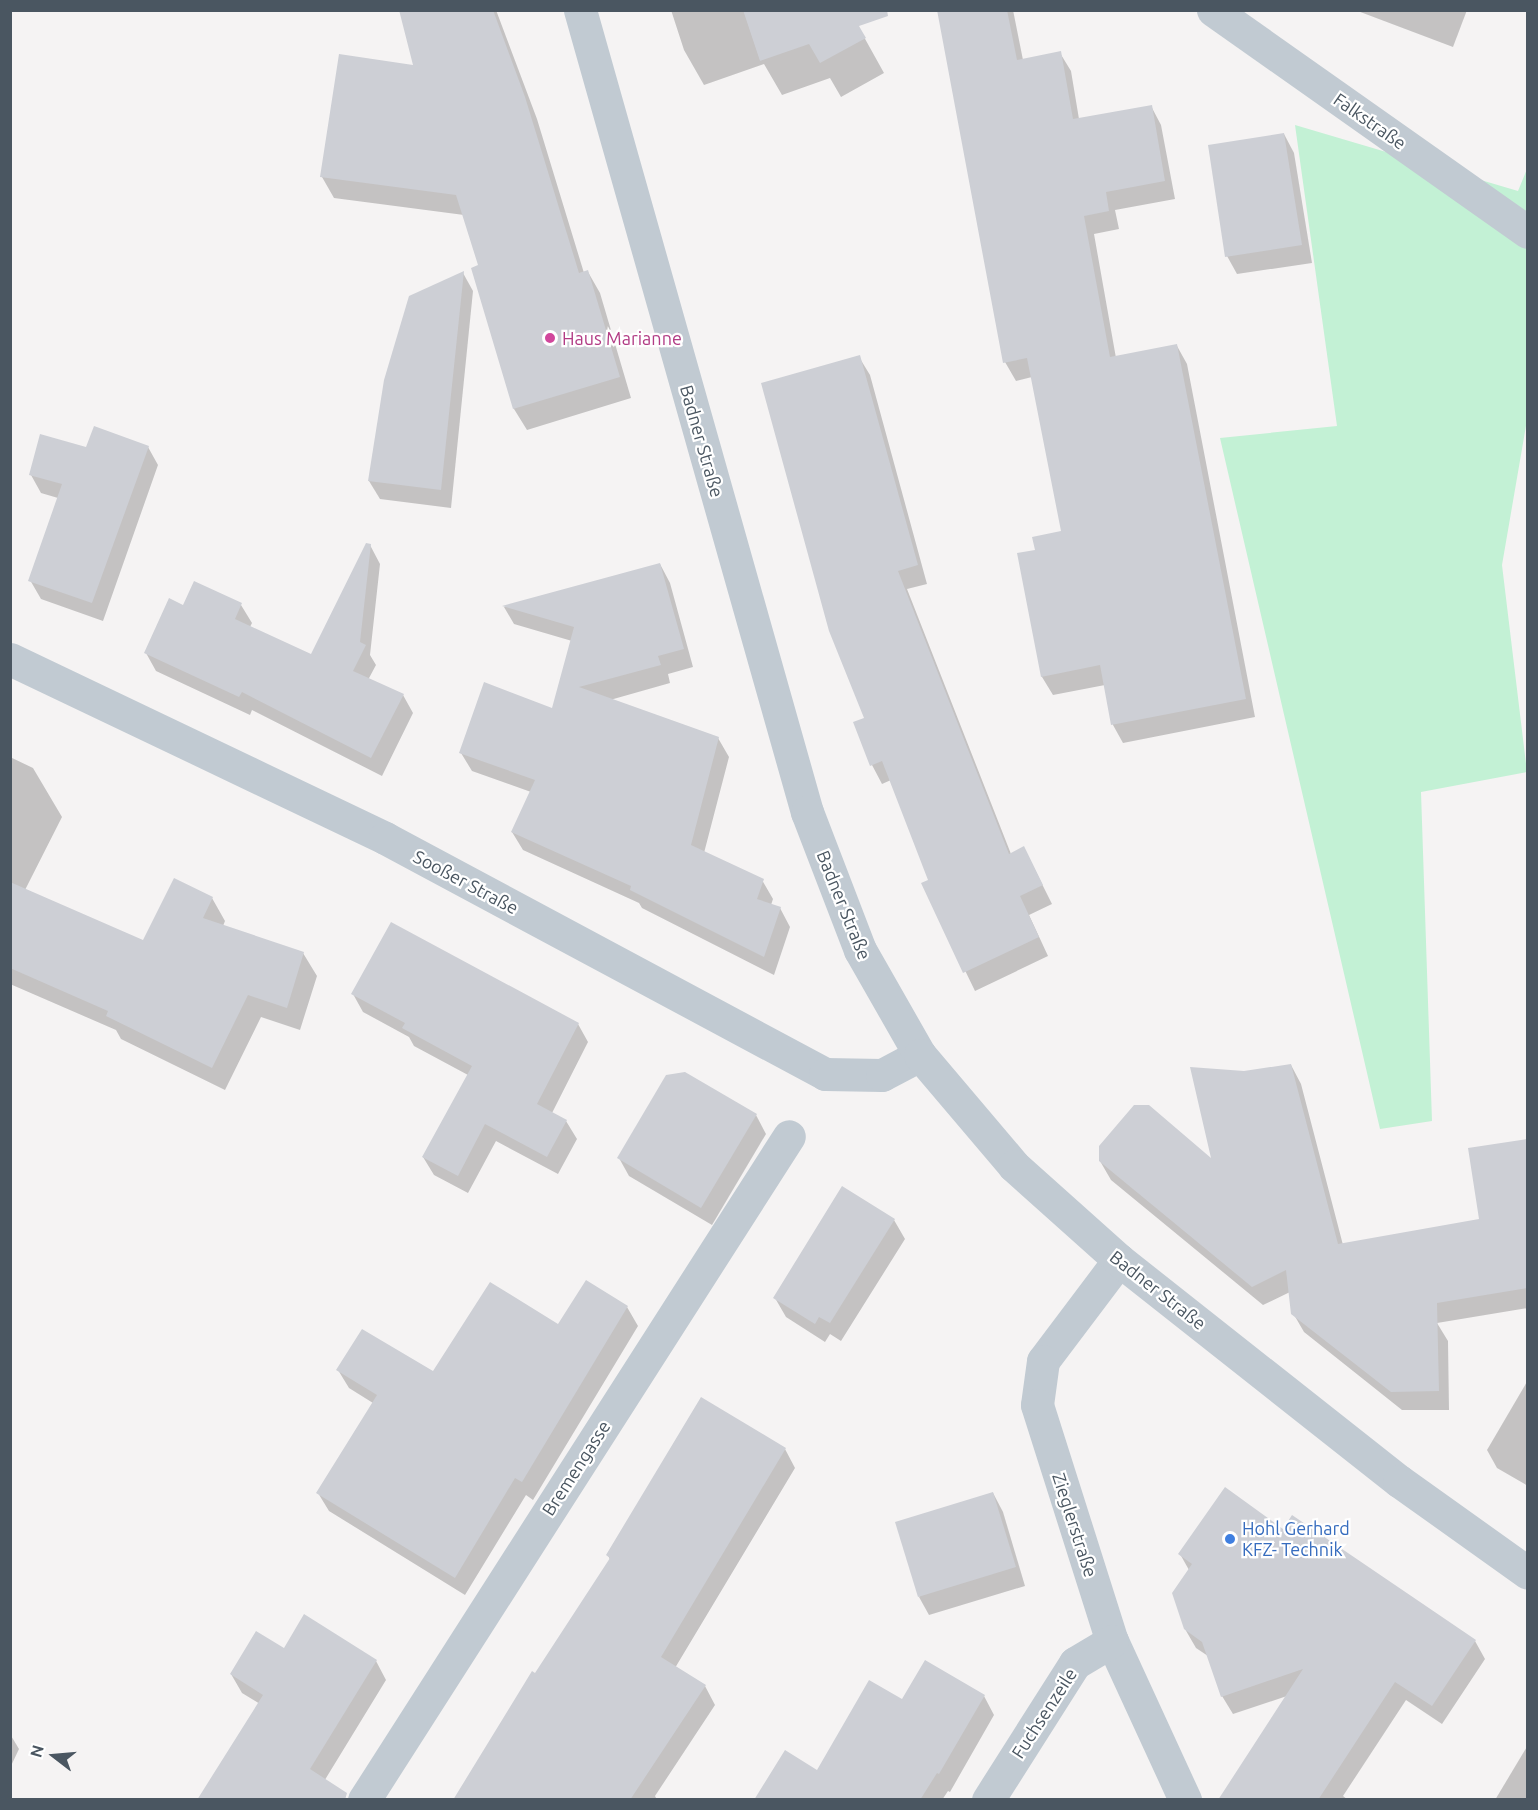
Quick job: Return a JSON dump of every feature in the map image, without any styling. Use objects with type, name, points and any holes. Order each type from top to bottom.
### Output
[{"type":"street","name":"Badner Straße","points":[[580,10],[807,812],[860,950],[920,1055],[1014,1166],[1119,1260],[1399,1481],[1527,1573]]},
{"type":"street","name":"Falkstraße","points":[[1213,10],[1527,232]]},
{"type":"street","name":"Sooßer Straße","points":[[10,659],[385,838],[825,1074],[882,1075],[920,1055]]},
{"type":"street","name":"Bremengasse","points":[[364,1800],[789,1136]]},
{"type":"street","name":"Zieglerstraße","points":[[1119,1260],[1043,1361],[1037,1405],[1112,1641],[1185,1800]]},
{"type":"street","name":"Fuchsenzeile","points":[[988,1800],[1075,1663],[1112,1641]]},
{"type":"green space","points":[[1295,125],[1518,191],[1527,169],[1527,420],[1502,565],[1527,772],[1421,792],[1432,1121],[1380,1129],[1220,438],[1337,426]]},
{"type":"building","points":[[399,10],[493,10],[525,97],[579,273],[588,270],[620,377],[513,409],[471,268],[478,265],[456,195],[320,177],[339,54],[413,65]]},
{"type":"building","points":[[743,10],[887,10],[888,16],[859,26],[866,38],[820,63],[809,44],[760,61]]},
{"type":"building","points":[[937,10],[1007,10],[1017,60],[1061,51],[1073,119],[1152,105],[1165,181],[1106,192],[1109,211],[1084,216],[1110,357],[1177,344],[1246,699],[1111,725],[1100,665],[1041,677],[1017,553],[1035,550],[1032,537],[1061,531],[1027,358],[1003,363]]},
{"type":"building","points":[[1284,133],[1302,245],[1225,257],[1208,145]]},
{"type":"building","points":[[464,271],[441,490],[368,481],[384,380],[409,296]]},
{"type":"building","points":[[860,355],[918,565],[898,571],[1009,854],[1024,846],[1043,885],[1020,896],[1039,937],[963,973],[921,883],[928,880],[882,761],[870,766],[853,722],[864,718],[829,631],[761,383]]},
{"type":"building","points":[[94,426],[149,446],[92,603],[28,581],[62,484],[29,475],[40,434],[86,447]]},
{"type":"building","points":[[366,543],[371,544],[360,642],[366,645],[353,671],[404,694],[371,758],[242,692],[239,697],[144,653],[169,598],[183,605],[194,581],[242,603],[235,619],[311,654]]},
{"type":"building","points":[[660,563],[684,649],[658,656],[661,665],[579,687],[719,737],[691,845],[764,879],[757,899],[781,907],[764,957],[630,890],[631,886],[511,832],[535,780],[459,753],[484,682],[552,708],[574,627],[502,606]]},
{"type":"building","points":[[174,878],[213,897],[203,918],[304,952],[287,1008],[248,995],[212,1068],[106,1016],[108,1011],[10,968],[10,882],[143,940]]},
{"type":"building","points":[[391,922],[579,1023],[537,1104],[567,1120],[547,1157],[485,1124],[458,1176],[422,1157],[472,1066],[402,1028],[405,1023],[351,994]]},
{"type":"building","points":[[1291,1064],[1338,1244],[1479,1219],[1468,1148],[1527,1139],[1527,1288],[1437,1303],[1439,1391],[1391,1392],[1291,1314],[1286,1270],[1252,1287],[1099,1161],[1099,1146],[1134,1105],[1149,1105],[1211,1158],[1190,1067],[1244,1071]]},
{"type":"building","points":[[685,1072],[757,1114],[701,1208],[617,1158],[666,1075]]},
{"type":"building","points":[[842,1186],[895,1219],[830,1323],[819,1317],[815,1324],[773,1298]]},
{"type":"building","points":[[586,1280],[628,1306],[522,1482],[515,1478],[455,1578],[316,1493],[377,1395],[336,1370],[362,1329],[433,1371],[490,1282],[558,1324]]},
{"type":"building","points":[[701,1397],[786,1448],[661,1657],[706,1685],[630,1800],[453,1800],[532,1671],[535,1673],[610,1558],[606,1555]]},
{"type":"building","points":[[1225,1487],[1283,1529],[1292,1515],[1476,1640],[1432,1706],[1395,1682],[1318,1800],[1218,1800],[1303,1669],[1221,1697],[1202,1642],[1184,1629],[1172,1593],[1192,1564],[1178,1554]]},
{"type":"building","points":[[993,1492],[1016,1567],[918,1597],[895,1522]]},
{"type":"building","points":[[304,1614],[377,1660],[310,1769],[347,1793],[345,1800],[197,1800],[263,1695],[230,1674],[256,1631],[284,1648]]},
{"type":"building","points":[[925,1660],[985,1695],[939,1774],[937,1773],[920,1800],[754,1800],[785,1750],[817,1770],[869,1680],[902,1699]]},
{"type":"place","name":"Haus Marianne","points":[[550,338]]},
{"type":"place","name":"Hohl Gerhard KFZ- Technik","points":[[1230,1539]]}]
